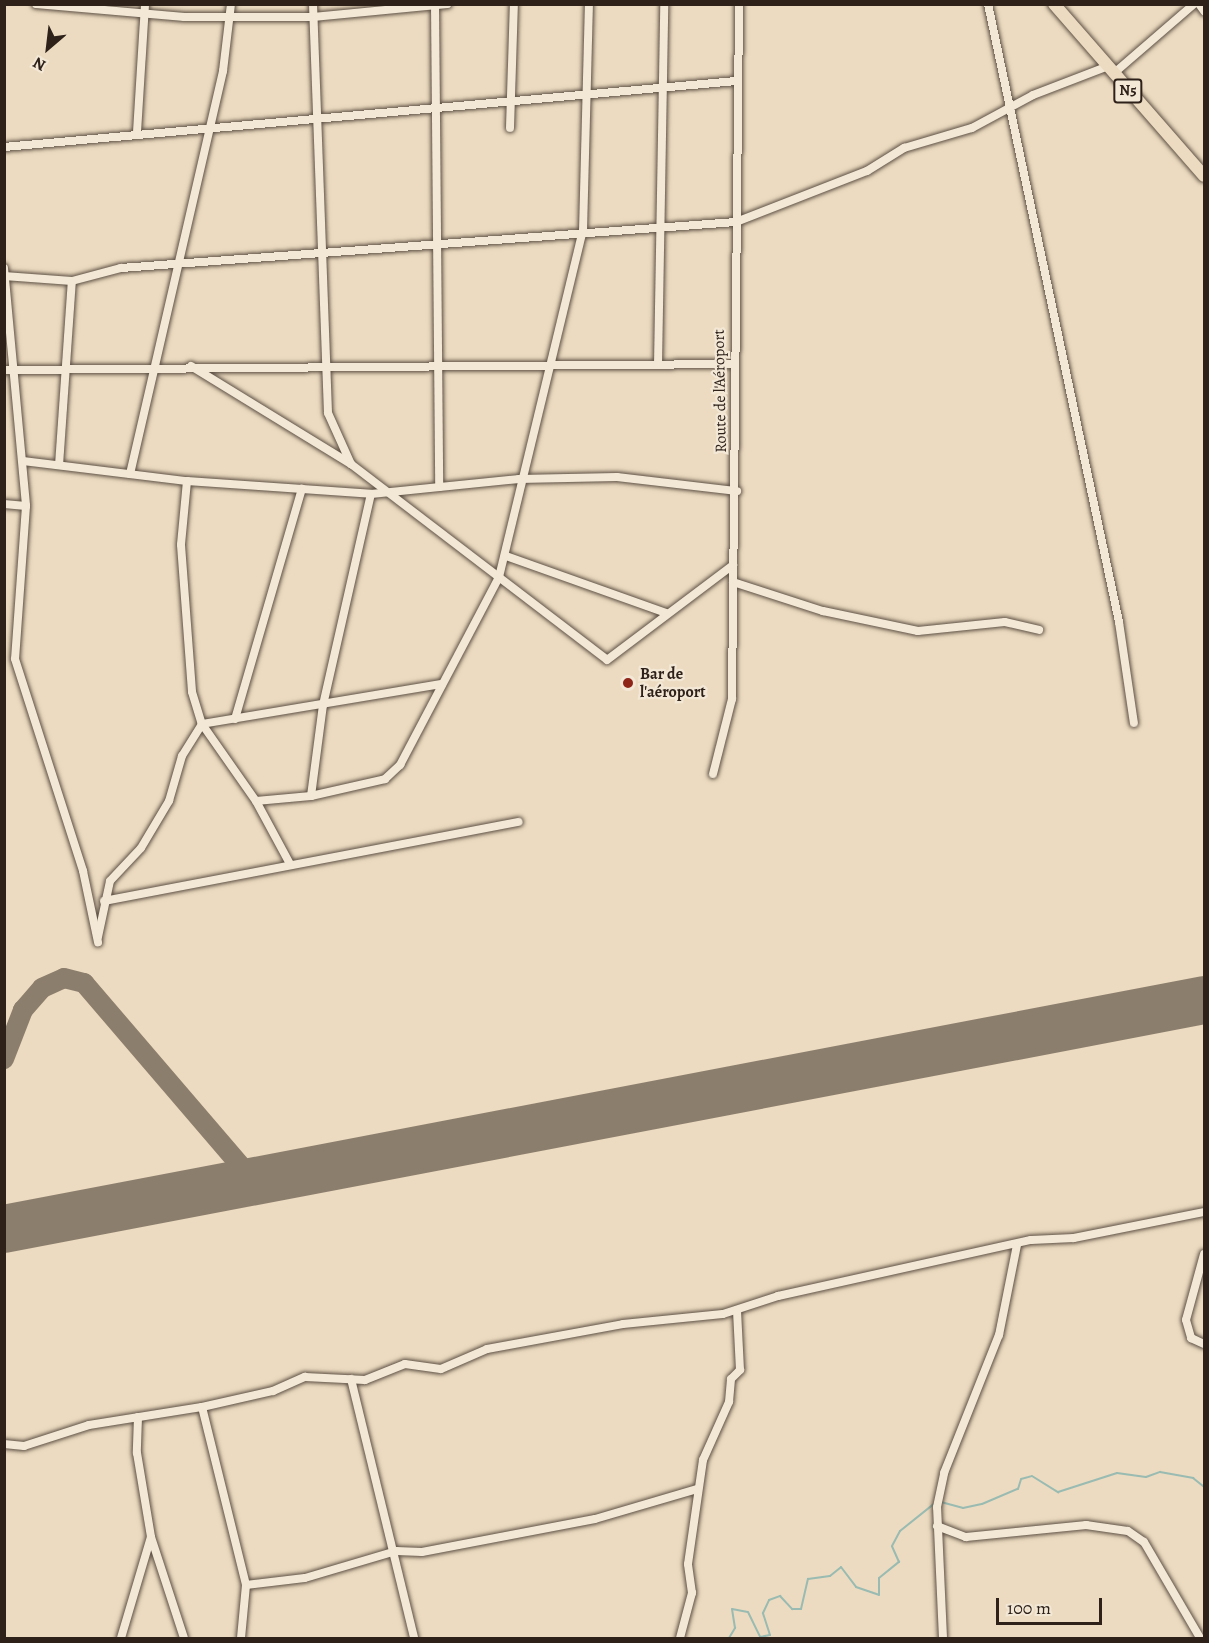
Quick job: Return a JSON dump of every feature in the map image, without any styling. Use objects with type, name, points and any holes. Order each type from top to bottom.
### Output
[{"type":"highway","name":"N5","points":[[1054,4],[1109,70],[1204,176]]},
{"type":"street","points":[[36,4],[144,9],[232,17],[313,17],[447,4]]},
{"type":"street","points":[[130,474],[211,125],[232,17],[231,4]]},
{"type":"street","points":[[313,4],[320,253],[328,413],[351,464]]},
{"type":"street","points":[[510,128],[514,4]]},
{"type":"street","points":[[256,801],[311,796],[386,779],[400,765],[499,577],[506,556],[519,479],[583,231],[589,4]]},
{"type":"street","points":[[658,365],[665,86],[664,4]]},
{"type":"street","name":"Route de l'Aéroport","points":[[713,774],[732,699],[733,564],[737,490],[734,364],[739,4]]},
{"type":"street","points":[[988,4],[1119,622],[1134,723]]},
{"type":"street","points":[[442,684],[202,724],[182,756],[169,801],[141,848],[110,881],[104,901],[98,942],[83,871],[15,659],[26,506],[5,273],[72,281],[121,268],[583,231],[736,222],[867,171],[904,148],[972,128],[1009,107],[1109,70],[1194,4]]},
{"type":"street","points":[[1199,4],[1204,11]]},
{"type":"street","points":[[435,6],[439,487]]},
{"type":"street","points":[[137,132],[144,9]]},
{"type":"street","points":[[4,147],[211,125],[737,81]]},
{"type":"street","points":[[59,465],[72,281]]},
{"type":"street","points":[[4,370],[325,364],[734,364]]},
{"type":"street","points":[[190,366],[351,464],[607,660],[733,564]]},
{"type":"street","points":[[23,461],[187,481],[371,494],[385,490],[519,479],[617,477],[737,490]]},
{"type":"street","points":[[187,481],[181,545],[192,692],[202,724],[256,801],[290,864]]},
{"type":"street","points":[[235,719],[302,489]]},
{"type":"street","points":[[311,796],[323,705],[371,494]]},
{"type":"street","points":[[4,504],[26,506]]},
{"type":"street","points":[[506,556],[666,613]]},
{"type":"street","points":[[733,582],[823,611],[918,631],[1005,622],[1039,630]]},
{"type":"street","points":[[104,901],[519,822]]},
{"type":"street","points":[[4,1444],[24,1446],[54,1434],[202,1407],[273,1391],[305,1377],[365,1380],[405,1364],[441,1369],[488,1349],[570,1333],[737,1310],[778,1296],[1017,1245],[1204,1212]]},
{"type":"street","points":[[943,1638],[937,1585],[943,1560],[937,1526],[937,1504],[999,1335],[1017,1245]]},
{"type":"street","points":[[1204,1254],[1186,1320],[1191,1338],[1204,1344]]},
{"type":"street","points":[[680,1638],[692,1593],[688,1570],[697,1489],[710,1439],[729,1402],[731,1379],[740,1370],[737,1310]]},
{"type":"street","points":[[351,1379],[396,1551],[414,1638]]},
{"type":"street","points":[[202,1407],[246,1585],[241,1638]]},
{"type":"street","points":[[138,1417],[135,1433],[151,1537],[184,1638]]},
{"type":"street","points":[[246,1585],[305,1578],[396,1551],[422,1552],[574,1523],[697,1489]]},
{"type":"street","points":[[937,1526],[966,1537],[1086,1525],[1128,1531],[1144,1542],[1200,1638]]},
{"type":"street","points":[[120,1638],[151,1537]]},
{"type":"waterway","points":[[941,1502],[963,1508],[982,1504],[1018,1489],[1021,1479],[1032,1476],[1058,1492],[1117,1473],[1146,1477],[1160,1472],[1193,1478],[1204,1487]]},
{"type":"waterway","points":[[729,1638],[735,1628],[732,1609],[748,1612],[760,1637],[770,1635],[763,1613],[769,1600],[780,1596],[792,1609],[801,1609],[808,1579],[830,1576],[841,1567],[856,1587],[879,1595],[879,1578],[899,1562],[892,1546],[900,1531],[935,1503]]},
{"type":"taxiway","points":[[4,1059],[23,1010],[42,988],[64,978],[84,983],[254,1181]]},
{"type":"runway","points":[[4,1229],[1204,1000]]},
{"type":"place","name":"Bar de l'aéroport","points":[[628,683]]}]
